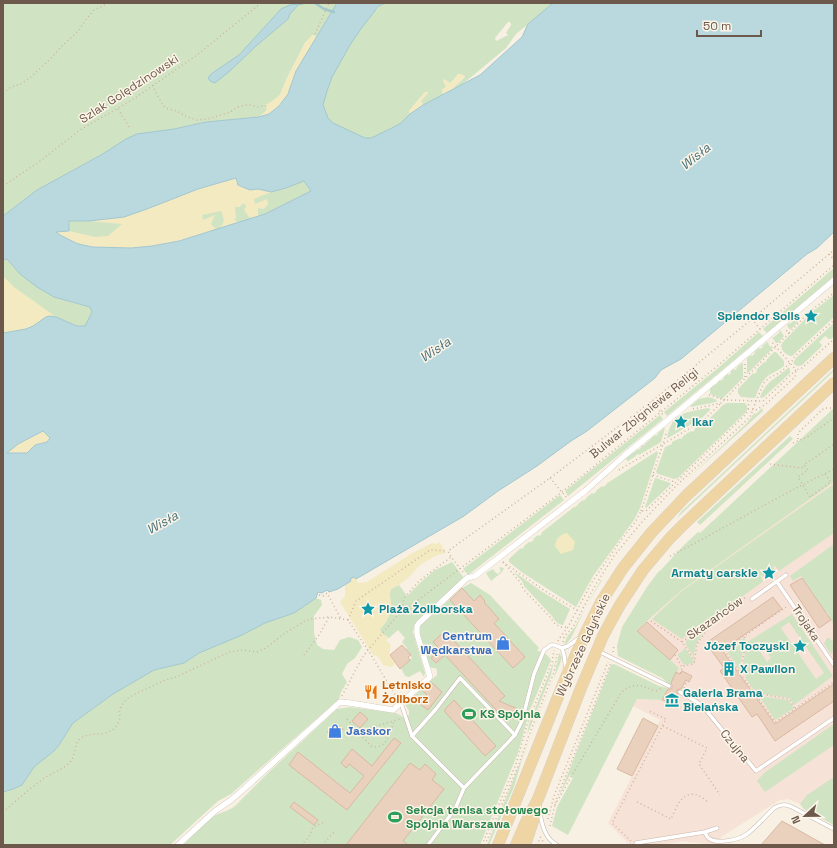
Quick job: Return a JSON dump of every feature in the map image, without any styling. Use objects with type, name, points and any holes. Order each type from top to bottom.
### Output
[{"type":"main road","name":"Wybrzeże Gdyńskie","points":[[498,845],[566,677],[586,632],[601,602],[623,568],[656,528],[686,496],[834,358]]},
{"type":"main road","name":"Wybrzeże Gdyńskie","points":[[516,845],[538,798],[603,636],[620,605],[643,570],[665,543],[698,509],[834,383]]},
{"type":"main road","points":[[525,845],[533,823],[538,798]]},
{"type":"street","points":[[178,845],[215,811],[245,788],[340,702],[393,710],[430,677],[417,634],[417,626],[419,623],[467,578],[475,576],[585,491],[624,456],[834,280]]},
{"type":"lane","name":"Skazańców","points":[[752,599],[786,575]]},
{"type":"lane","name":"Trojaka","points":[[777,582],[834,665]]},
{"type":"lane","points":[[428,845],[455,810],[464,788],[515,735],[522,721],[534,674],[546,648],[552,645],[561,648],[568,646],[586,632]]},
{"type":"lane","points":[[561,648],[564,655],[566,677]]},
{"type":"lane","points":[[597,651],[669,686]]},
{"type":"lane","points":[[412,736],[436,710],[460,678],[515,735]]},
{"type":"lane","name":"Czujna","points":[[680,692],[706,709],[756,771],[834,718]]},
{"type":"lane","points":[[401,703],[412,736],[464,788]]},
{"type":"lane","points":[[538,798],[546,834],[550,840],[557,845]]},
{"type":"lane","points":[[705,832],[707,837],[711,840],[721,842],[739,838],[746,835],[779,805],[792,807],[834,829]]},
{"type":"lane","points":[[635,844],[705,832],[717,828]]},
{"type":"path","points":[[3,93],[11,87],[21,84],[31,77],[79,30],[86,18],[94,10],[108,3]]},
{"type":"path","name":"Szlak Golędzinowski","points":[[3,186],[39,162],[80,130],[118,108],[197,55],[261,3]]},
{"type":"path","points":[[315,34],[329,3]]},
{"type":"path","points":[[153,85],[165,108],[177,111],[185,116],[197,120],[208,119],[230,112],[245,105],[251,104],[258,107],[267,106]]},
{"type":"path","points":[[118,108],[129,127]]},
{"type":"path","points":[[348,620],[356,601],[430,550],[448,550],[550,478],[652,401],[834,250]]},
{"type":"path","points":[[829,254],[834,260]]},
{"type":"path","name":"Bulwar Zbigniewa Religi","points":[[343,693],[368,650],[398,616],[562,492],[661,412],[834,265]]},
{"type":"path","points":[[619,470],[704,420],[809,312],[834,293]]},
{"type":"path","points":[[804,306],[809,312]]},
{"type":"path","points":[[752,319],[760,329]]},
{"type":"path","points":[[722,443],[750,417],[764,383],[769,378],[781,372],[795,356],[834,320]]},
{"type":"path","points":[[782,325],[789,333]]},
{"type":"path","points":[[748,409],[756,410],[766,404],[796,377],[796,370],[767,337]]},
{"type":"path","points":[[701,392],[724,400],[763,401],[796,370],[802,368],[834,339]]},
{"type":"path","points":[[744,356],[745,378]]},
{"type":"path","points":[[641,511],[663,444],[669,419],[652,401]]},
{"type":"path","points":[[763,401],[766,404]]},
{"type":"path","points":[[679,411],[720,403]]},
{"type":"path","points":[[798,439],[798,433],[824,408],[831,408]]},
{"type":"path","points":[[793,443],[808,437],[834,418]]},
{"type":"path","points":[[770,464],[802,468],[834,444]]},
{"type":"path","points":[[805,466],[808,470],[798,477],[810,497],[831,482],[825,473]]},
{"type":"path","points":[[670,556],[834,469]]},
{"type":"path","points":[[653,475],[675,482]]},
{"type":"path","points":[[550,478],[570,502]]},
{"type":"path","points":[[448,550],[451,557],[467,578]]},
{"type":"path","points":[[405,610],[403,607],[403,602],[405,597],[419,581],[451,557]]},
{"type":"path","points":[[499,558],[548,593],[580,612]]},
{"type":"path","points":[[499,558],[520,582],[522,587],[555,624],[561,627],[568,627]]},
{"type":"path","points":[[320,595],[323,596],[327,593],[341,619]]},
{"type":"path","name":"Skazańców","points":[[682,642],[749,595],[752,599]]},
{"type":"path","points":[[788,606],[724,650],[775,722],[834,682]]},
{"type":"path","points":[[3,812],[44,779],[69,764],[74,758],[77,743],[80,739],[89,734],[105,733],[116,727],[120,719],[119,710],[134,694],[166,679],[174,678],[230,652],[243,650],[258,652],[266,648],[282,635],[311,619],[329,617],[348,620],[401,703]]},
{"type":"path","points":[[304,655],[320,635],[329,617]]},
{"type":"path","points":[[682,667],[694,664],[697,644],[714,619]]},
{"type":"path","points":[[651,621],[682,642],[695,660]]},
{"type":"path","points":[[561,627],[564,632]]},
{"type":"path","points":[[741,673],[746,639],[744,636]]},
{"type":"path","points":[[485,845],[554,672],[558,652],[561,648]]},
{"type":"path","points":[[675,655],[682,667],[681,673]]},
{"type":"path","points":[[541,845],[549,826],[556,800],[612,661],[611,657]]},
{"type":"path","points":[[537,845],[549,816],[554,796],[611,657]]},
{"type":"path","points":[[553,809],[621,693],[628,687],[638,685],[656,691],[660,689],[663,683]]},
{"type":"path","points":[[755,693],[789,699],[795,708]]},
{"type":"path","points":[[635,844],[612,823],[666,719],[649,711]]},
{"type":"path","points":[[362,737],[374,727],[406,718]]},
{"type":"path","points":[[347,719],[371,746],[376,747],[383,744],[387,739],[394,721]]},
{"type":"path","points":[[662,725],[707,748],[699,764],[720,795]]},
{"type":"path","points":[[637,802],[671,819],[682,800],[687,796],[693,794],[698,795],[705,798],[708,803]]},
{"type":"path","points":[[301,845],[310,837],[314,828],[324,822]]},
{"type":"path","points":[[323,845],[335,831]]},
{"type":"shaded area","points":[[834,482],[834,825],[804,809],[800,804],[788,799],[780,800],[721,837],[721,845],[687,841],[658,845],[630,845],[608,823],[660,720],[633,706],[637,699],[662,700],[679,668],[637,631],[682,590]]},
{"type":"green space","points":[[3,3],[337,3],[307,52],[313,35],[305,43],[280,95],[266,105],[267,110],[259,117],[206,122],[126,139],[101,155],[37,190],[3,216]]},
{"type":"green space","points":[[385,3],[553,3],[530,22],[528,34],[519,39],[522,37],[527,25],[516,34],[506,48],[463,84],[454,89],[454,87],[465,77],[458,74],[451,83],[442,90],[443,95],[423,105],[421,101],[425,92],[409,111],[410,114],[401,123],[371,138],[356,138],[327,122],[323,104],[331,79],[347,49],[376,10]],"holes":[[[508,22],[510,22],[511,25],[506,33],[508,35],[496,41],[495,38]]]},
{"type":"green space","points":[[304,181],[311,191],[267,226],[78,244],[58,222],[89,221],[271,192]]},
{"type":"green space","points":[[7,259],[20,274],[67,301],[90,307],[92,312],[86,326],[77,326],[56,317],[3,333],[3,260]]},
{"type":"green space","points":[[834,268],[834,276],[767,333],[763,329]]},
{"type":"green space","points":[[834,295],[834,317],[792,356],[784,353],[781,347],[782,343],[812,312]]},
{"type":"green space","points":[[798,315],[801,319],[791,329],[789,329],[787,325],[792,322],[791,321],[793,319],[794,320],[797,318],[796,317]]},
{"type":"green space","points":[[834,323],[834,336],[831,339],[825,336],[819,342],[822,345],[821,347],[802,365],[797,366],[793,363],[796,358]]},
{"type":"green space","points":[[780,330],[784,336],[778,343],[776,343],[772,337],[780,332]]},
{"type":"green space","points":[[759,332],[763,336],[667,416],[664,412],[717,369]]},
{"type":"green space","points":[[767,342],[773,348],[747,374],[747,358],[751,355],[752,356],[755,353],[754,352],[763,347],[762,346]]},
{"type":"green space","points":[[774,352],[776,352],[784,361],[784,366],[766,377],[760,385],[755,398],[741,397],[738,393],[738,389],[753,373],[755,374],[757,371],[756,370],[764,362],[765,363]]},
{"type":"green space","points":[[742,363],[743,378],[722,399],[710,394],[710,388],[720,380],[721,381],[724,379],[723,378],[727,374],[729,375],[733,369],[735,370]]},
{"type":"green space","points":[[789,367],[790,373],[764,397],[761,398],[760,397],[766,386]]},
{"type":"green space","points":[[834,369],[834,371],[677,518],[681,512]]},
{"type":"green space","points":[[709,397],[717,400],[716,402],[690,406],[699,399]]},
{"type":"green space","points":[[727,403],[745,403],[747,410],[678,478],[674,479],[656,472],[665,447],[695,430],[694,429],[707,421]]},
{"type":"green space","points":[[708,408],[710,410],[703,417],[667,438],[669,429],[676,418],[687,413]]},
{"type":"green space","points":[[762,408],[763,411],[686,480],[746,424],[754,413],[756,414]]},
{"type":"green space","points":[[834,408],[834,482],[682,590],[637,630],[679,668],[670,685],[662,678],[618,656],[617,646],[622,627],[659,571],[698,532],[700,533]]},
{"type":"green space","points":[[660,415],[663,419],[568,496],[565,491]]},
{"type":"green space","points":[[664,428],[661,442],[627,461],[626,458],[641,448],[641,446],[645,445]]},
{"type":"green space","points":[[790,436],[793,439],[700,525],[697,522]]},
{"type":"green space","points":[[657,451],[658,453],[640,508],[634,520],[593,576],[576,607],[523,573],[509,562],[509,559],[521,548],[522,549],[529,542],[534,540],[533,539],[538,535],[539,536],[542,534],[541,533],[592,493],[593,494],[602,486],[603,487]]},
{"type":"green space","points":[[655,478],[671,484],[646,508],[645,507]]},
{"type":"green space","points":[[834,484],[834,533],[779,571],[775,566],[773,567],[775,570],[771,573],[769,570],[767,572],[769,575],[765,578],[762,575],[760,576],[764,581],[682,639],[652,619],[682,591]]},
{"type":"green space","points":[[560,495],[564,500],[468,575],[463,569]]},
{"type":"green space","points":[[834,544],[834,625],[827,612],[801,576],[793,581],[790,576]]},
{"type":"green space","points":[[452,562],[464,578],[415,624],[413,632],[425,673],[424,677],[420,671],[409,677],[405,676],[401,668],[412,658],[402,642],[405,638],[398,630],[389,638],[381,633],[380,629],[386,622],[391,603],[389,595],[391,589],[399,585],[407,596],[435,570]]},
{"type":"green space","points":[[499,567],[504,568],[502,572],[491,581],[486,573],[493,569],[498,574],[501,571]]},
{"type":"green space","points":[[513,571],[570,609],[563,625],[555,621],[524,586],[522,581]]},
{"type":"green space","points":[[601,580],[602,580],[587,605]]},
{"type":"green space","name":"KS Spójnia","points":[[471,583],[490,595],[539,648],[537,650],[547,655],[551,660],[530,710],[518,753],[480,845],[183,845],[214,816],[235,806],[270,771],[337,709],[350,707],[396,713],[402,717],[409,715],[409,711],[405,704],[437,675],[437,670],[430,667],[419,632],[420,626],[462,588]]},
{"type":"green space","points":[[316,598],[321,600],[322,605],[314,616],[314,633],[317,645],[323,649],[334,650],[340,640],[349,637],[358,640],[362,647],[355,658],[347,664],[342,674],[347,682],[339,699],[231,794],[218,801],[170,845],[3,845],[3,792],[22,785],[34,767],[54,751],[59,745],[73,723],[113,694],[154,670],[184,663],[199,653],[242,635],[265,623],[294,613]]},
{"type":"green space","points":[[586,608],[571,638],[564,644],[567,637],[575,627]]},
{"type":"green space","points":[[792,614],[833,676],[794,705],[789,698],[758,693],[757,691],[755,692],[742,671],[747,642]],"holes":[[[789,622],[824,673],[816,679],[781,628]],[[759,641],[771,658],[767,662],[755,644]]]},
{"type":"green space","points":[[710,625],[697,643],[694,657],[686,645],[686,641]]},
{"type":"green space","points":[[744,638],[745,639],[739,669],[726,650]]},
{"type":"green space","points":[[827,638],[834,642],[834,651],[831,654],[824,644]]},
{"type":"green space","points":[[685,648],[694,661],[693,663],[684,665],[678,656],[678,653]]},
{"type":"green space","points":[[559,653],[562,657],[561,661],[522,759],[514,787],[489,845],[487,845],[554,678]]},
{"type":"green space","points":[[554,661],[551,675],[527,735],[529,724]]},
{"type":"green space","points":[[614,664],[659,686],[668,688],[662,700],[637,699],[568,835],[552,826],[557,807],[573,778],[570,775],[559,796],[611,665]]},
{"type":"green space","points":[[760,696],[788,700],[794,708],[775,720]]},
{"type":"green space","points":[[834,724],[834,745],[765,792],[757,781],[764,773]]},
{"type":"green space","points":[[834,777],[834,825],[804,809],[800,804],[807,795]]},
{"type":"sand","points":[[312,35],[317,36],[296,71],[288,94],[279,106],[269,114],[259,117],[267,110],[265,105],[280,95],[305,43]]},
{"type":"sand","points":[[458,74],[465,76],[454,87],[454,89],[443,95],[442,90],[446,87],[443,81],[444,79],[450,83]]},
{"type":"sand","points":[[425,92],[429,92],[421,101],[423,105],[410,114],[409,111]]},
{"type":"sand","points":[[236,178],[238,185],[250,190],[258,189],[271,192],[254,199],[255,204],[267,199],[268,204],[264,209],[258,208],[258,216],[250,218],[244,209],[246,207],[245,204],[242,204],[240,207],[235,207],[236,218],[234,220],[238,222],[219,228],[223,224],[224,220],[221,211],[202,215],[203,220],[215,215],[211,224],[216,229],[189,238],[150,246],[116,248],[82,244],[67,239],[55,231],[69,225],[69,231],[95,237],[108,236],[122,224],[89,221],[124,217],[198,189]]},
{"type":"sand","points":[[3,276],[14,287],[56,317],[46,317],[26,329],[3,333]]},
{"type":"sand","points":[[43,431],[50,438],[47,442],[35,446],[27,453],[6,453],[18,444]]},
{"type":"sand","points":[[567,533],[575,542],[573,550],[561,554],[555,546],[557,539]]},
{"type":"sand","name":"Plaża Żoliborska","points":[[439,542],[446,553],[437,555],[420,565],[409,577],[391,589],[391,610],[387,620],[380,629],[381,633],[389,638],[386,640],[391,645],[389,655],[395,664],[391,667],[383,665],[378,657],[373,655],[340,602],[345,596],[345,585],[350,582],[350,579],[355,577],[358,583],[367,582],[411,554],[432,543],[436,544]]},
{"type":"water","name":"Wisła","points":[[337,3],[385,3],[378,7],[350,45],[332,77],[323,105],[328,118],[333,123],[365,138],[371,138],[401,123],[410,114],[423,105],[480,75],[522,37],[528,24],[553,3],[834,3],[834,232],[817,248],[807,254],[681,359],[661,370],[655,378],[587,431],[498,491],[464,516],[356,579],[354,577],[350,579],[351,581],[338,589],[329,592],[327,590],[322,593],[318,592],[316,598],[294,613],[265,623],[242,635],[199,653],[184,663],[154,670],[113,694],[73,723],[59,745],[54,751],[34,767],[22,785],[3,792],[3,333],[26,329],[50,316],[77,326],[85,326],[92,312],[90,307],[54,297],[37,287],[20,274],[7,259],[3,260],[3,216],[37,190],[137,134],[174,129],[206,122],[259,117],[269,114],[279,106],[288,94],[296,71]],"holes":[[[236,178],[238,185],[250,190],[258,189],[271,192],[304,181],[311,191],[265,214],[179,241],[152,246],[131,248],[93,247],[78,244],[56,232],[69,231],[69,221],[89,221],[124,217],[198,189]],[[43,431],[50,438],[47,442],[35,445],[27,453],[7,453],[18,444]]]},
{"type":"water","points":[[299,4],[290,14],[288,19],[256,46],[231,70],[215,83],[210,81],[208,78],[211,74],[239,55],[281,9],[290,5]]},
{"type":"building","points":[[802,578],[831,620],[819,628],[790,585]]},
{"type":"building","points":[[462,588],[474,601],[480,595],[485,601],[484,602],[499,619],[494,623],[525,657],[513,668],[450,600]]},
{"type":"building","name":"X Pawilon","points":[[773,597],[782,609],[722,650],[775,724],[834,684],[834,701],[775,741],[757,714],[752,717],[720,671],[724,668],[706,643]]},
{"type":"building","points":[[647,622],[678,650],[670,660],[637,631]]},
{"type":"building","points":[[445,631],[505,696],[499,701],[518,709],[514,719],[499,713],[445,655],[436,663],[431,658],[441,650],[433,642]]},
{"type":"building","points":[[402,645],[411,655],[408,657],[410,660],[400,669],[390,655]]},
{"type":"building","points":[[682,671],[692,676],[689,682],[686,680],[681,689],[677,690],[678,695],[671,708],[664,705],[666,701],[662,700],[668,689],[672,688],[671,683],[676,672],[680,674]]},
{"type":"building","points":[[431,682],[442,692],[428,710],[420,704],[427,695],[422,690]]},
{"type":"building","points":[[454,700],[496,746],[485,756],[445,712],[445,709]]},
{"type":"building","points":[[360,712],[368,719],[360,728],[352,721]]},
{"type":"building","points":[[643,718],[658,726],[632,776],[617,769]]},
{"type":"building","name":"Jasskor","points":[[335,723],[343,729],[335,738],[327,732]]},
{"type":"building","points":[[394,738],[401,743],[347,810],[289,765],[298,752],[350,793],[364,776],[349,764],[346,768],[341,763],[352,749],[372,766]]},
{"type":"building","name":"Sekcja tenisa stołowego Spójnia Warszawa","points":[[410,763],[420,770],[425,764],[436,774],[432,780],[444,789],[403,841],[408,845],[346,845]]},
{"type":"building","points":[[294,802],[318,820],[314,825],[290,807]]},
{"type":"building","points":[[782,821],[825,845],[761,845]]},
{"type":"waterway","points":[[299,4],[304,3]]},
{"type":"waterway","points":[[315,3],[324,9],[334,12]]},
{"type":"place","name":"Splendor Solis","points":[[811,316]]},
{"type":"place","name":"Ikar","points":[[681,422]]},
{"type":"place","name":"Armaty carskie","points":[[769,573]]},
{"type":"place","name":"Plaża Żoliborska","points":[[368,609]]},
{"type":"place","name":"Centrum Wędkarstwa","points":[[503,643]]},
{"type":"place","name":"Józef Toczyski","points":[[800,646]]},
{"type":"place","name":"X Pawilon","points":[[729,669]]},
{"type":"place","name":"Letnisko Żoliborz","points":[[371,692]]},
{"type":"place","name":"Galeria Brama Bielańska","points":[[672,700]]},
{"type":"place","name":"KS Spójnia","points":[[469,714]]},
{"type":"place","name":"Jasskor","points":[[335,731]]},
{"type":"place","name":"Sekcja tenisa stołowego Spójnia Warszawa","points":[[395,817]]}]
